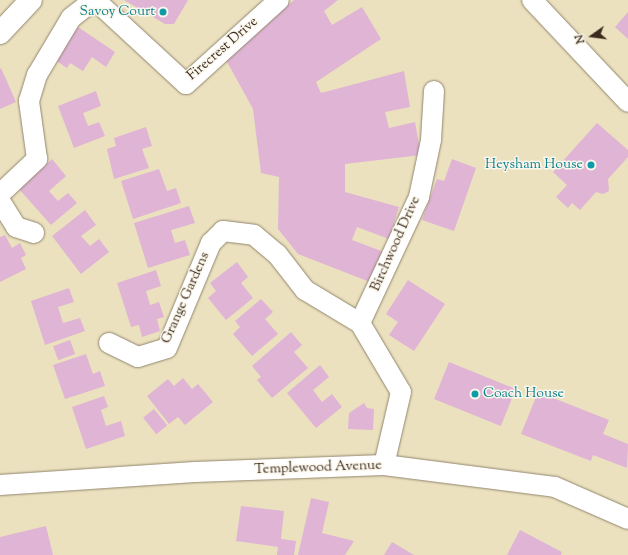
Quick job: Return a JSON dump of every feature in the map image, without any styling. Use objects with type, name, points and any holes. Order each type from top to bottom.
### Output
[{"type":"street","points":[[0,33],[31,0]]},
{"type":"street","points":[[0,196],[1,193],[37,159],[29,101],[37,74],[71,18],[95,0]]},
{"type":"street","name":"Firecrest Drive","points":[[95,0],[186,84],[279,0]]},
{"type":"street","points":[[532,0],[628,102]]},
{"type":"street","name":"Birchwood Drive","points":[[360,323],[419,197],[431,140],[434,91]]},
{"type":"street","points":[[0,201],[16,227],[34,233]]},
{"type":"street","name":"Grange Gardens","points":[[109,343],[138,357],[167,348],[201,262],[211,243],[224,231],[254,235],[277,254],[305,290],[360,323],[401,392],[384,465]]},
{"type":"street","name":"Templewood Avenue","points":[[0,485],[195,472],[384,465],[555,487],[628,519]]},
{"type":"building","name":"Savoy Court","points":[[124,0],[188,0],[174,24],[165,24]]},
{"type":"building","points":[[294,0],[338,0],[324,11],[332,25],[362,7],[381,39],[316,82],[321,93],[404,71],[410,107],[385,112],[389,128],[415,122],[421,155],[345,164],[345,192],[399,207],[389,239],[357,227],[352,240],[384,252],[370,282],[298,254],[278,229],[279,177],[261,173],[253,109],[225,58]]},
{"type":"building","points":[[628,12],[628,39],[615,27]]},
{"type":"building","points":[[78,27],[115,52],[106,67],[92,57],[83,71],[70,63],[67,68],[55,60]]},
{"type":"building","points":[[1,68],[16,102],[0,109],[0,69]]},
{"type":"building","points":[[96,91],[101,106],[83,113],[88,126],[99,122],[105,136],[74,148],[58,106]]},
{"type":"building","name":"Heysham House","points":[[597,123],[628,150],[628,157],[608,179],[609,191],[603,194],[596,192],[580,210],[572,203],[568,208],[556,197],[567,185],[553,172]]},
{"type":"building","points":[[146,127],[152,146],[142,149],[149,168],[114,179],[107,149],[116,146],[114,138]]},
{"type":"building","points":[[52,159],[66,176],[49,191],[58,201],[68,193],[77,203],[51,225],[19,189]]},
{"type":"building","points":[[452,159],[476,168],[454,231],[422,220],[437,179],[444,181]]},
{"type":"building","points":[[159,169],[167,191],[176,188],[181,203],[133,219],[121,181]]},
{"type":"building","points":[[189,206],[195,223],[171,230],[175,243],[185,240],[190,255],[148,268],[134,223]]},
{"type":"building","points":[[85,210],[96,225],[81,236],[90,246],[99,239],[109,252],[81,274],[52,236]]},
{"type":"building","points":[[5,235],[12,248],[20,243],[26,255],[21,258],[26,269],[0,282],[0,237]]},
{"type":"building","points":[[237,262],[248,277],[241,283],[253,298],[226,320],[208,298],[216,291],[210,283]]},
{"type":"building","points":[[156,270],[161,286],[146,291],[150,305],[159,302],[164,317],[157,319],[160,331],[142,337],[139,325],[131,327],[117,283]]},
{"type":"building","points":[[408,280],[445,304],[414,351],[389,335],[398,322],[386,314]]},
{"type":"building","points":[[69,288],[74,302],[58,307],[63,323],[80,318],[85,331],[45,345],[31,301]]},
{"type":"building","points":[[261,299],[273,312],[265,319],[278,334],[252,356],[233,334],[240,327],[235,321]]},
{"type":"building","points":[[291,332],[302,345],[294,352],[308,368],[272,398],[257,380],[261,377],[252,366]]},
{"type":"building","points":[[70,340],[75,354],[58,360],[53,346]]},
{"type":"building","points":[[86,354],[93,374],[100,371],[105,386],[65,399],[53,365]]},
{"type":"building","name":"Coach House","points":[[449,362],[516,389],[501,426],[434,399]]},
{"type":"building","points":[[320,365],[329,377],[313,390],[322,402],[332,394],[342,407],[316,428],[287,393]]},
{"type":"building","points":[[183,378],[192,389],[198,384],[213,402],[185,425],[178,417],[169,424],[147,396],[168,379],[174,386]]},
{"type":"building","points":[[538,392],[609,420],[603,434],[628,444],[627,468],[593,455],[591,461],[521,434]]},
{"type":"building","points":[[104,396],[108,407],[101,410],[106,426],[121,421],[125,436],[86,449],[72,407]]},
{"type":"building","points":[[364,403],[367,408],[374,409],[373,430],[348,429],[349,413]]},
{"type":"building","points":[[154,409],[167,425],[156,434],[143,418]]},
{"type":"building","points":[[311,498],[329,502],[322,533],[354,541],[345,555],[298,555]]},
{"type":"building","points":[[241,506],[284,511],[281,539],[296,541],[294,555],[277,555],[278,547],[236,541]]},
{"type":"building","points":[[46,526],[53,555],[0,555],[0,537]]},
{"type":"building","points":[[520,530],[562,552],[561,555],[507,555]]},
{"type":"building","points":[[392,542],[414,555],[384,555]]},
{"type":"place","name":"Savoy Court","points":[[163,12]]},
{"type":"place","name":"Heysham House","points":[[591,165]]},
{"type":"place","name":"Coach House","points":[[475,394]]}]
